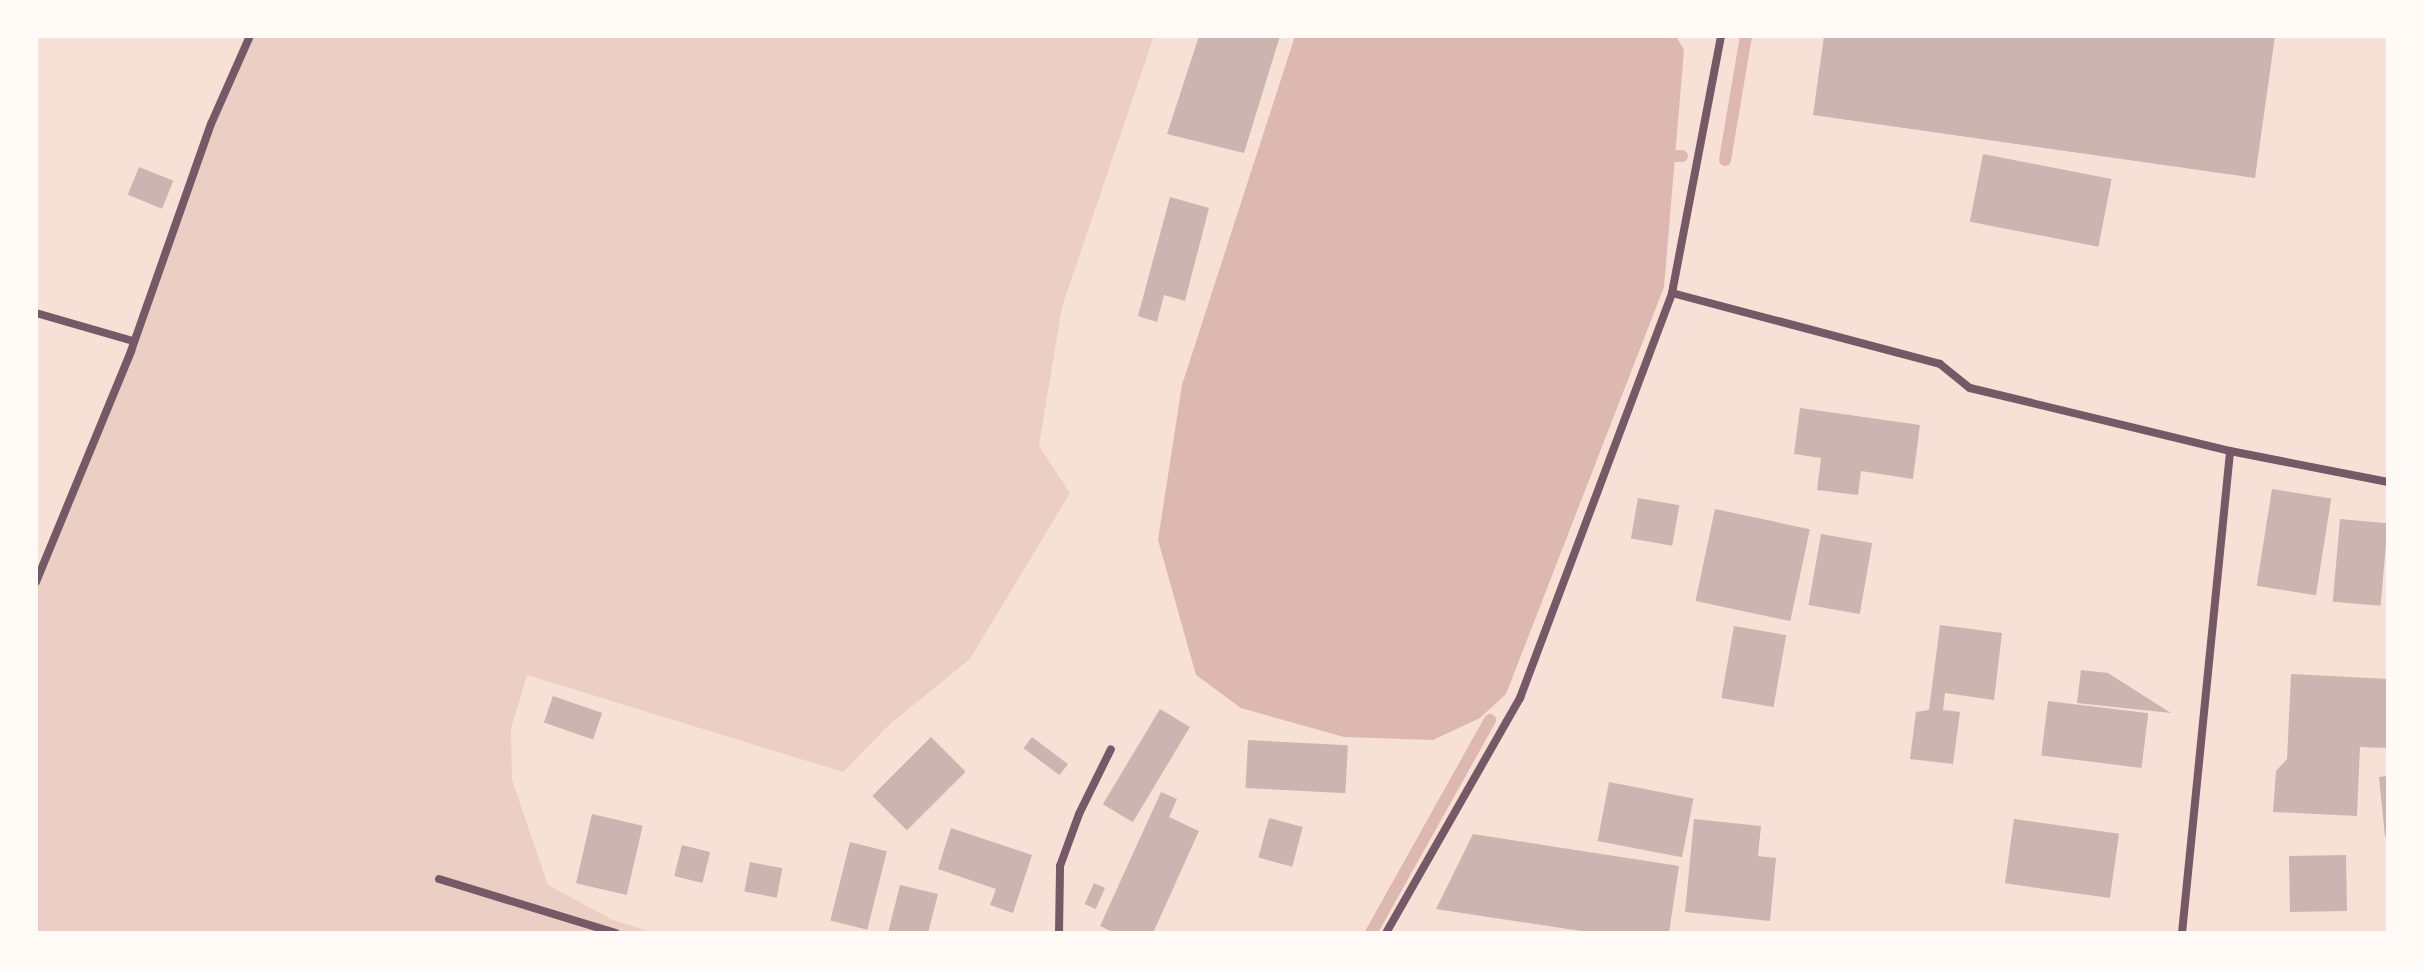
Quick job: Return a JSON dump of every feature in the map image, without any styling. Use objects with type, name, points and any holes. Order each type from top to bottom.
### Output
[{"type":"street","points":[[36,582],[133,341],[211,124],[250,36]]},
{"type":"street","points":[[1386,933],[1520,698],[1672,293],[1721,36]]},
{"type":"street","points":[[1672,293],[1940,364],[1970,388],[2230,451],[2388,482]]},
{"type":"street","points":[[36,313],[133,341]]},
{"type":"street","points":[[2182,933],[2230,451]]},
{"type":"street","points":[[1059,933],[1060,866],[1111,749]]},
{"type":"street","points":[[439,879],[616,933]]},
{"type":"shaded area","points":[[250,36],[1154,36],[1062,307],[1039,446],[1070,493],[970,659],[890,724],[843,772],[527,675],[511,729],[512,780],[548,885],[613,920],[655,933],[36,933],[36,582],[131,351],[211,124]]},
{"type":"shaded area","points":[[1295,36],[1676,36],[1684,50],[1664,287],[1506,694],[1480,718],[1433,740],[1344,737],[1241,708],[1196,675],[1158,540],[1182,385]]},
{"type":"building","points":[[1199,36],[1280,36],[1244,153],[1167,134]]},
{"type":"building","points":[[1824,36],[2275,36],[2255,178],[1813,115]]},
{"type":"building","points":[[1983,154],[2112,179],[2098,247],[1970,222]]},
{"type":"building","points":[[139,167],[173,181],[162,209],[128,195]]},
{"type":"building","points":[[1170,197],[1209,208],[1185,301],[1164,295],[1157,322],[1138,316]]},
{"type":"building","points":[[1800,408],[1920,425],[1913,479],[1861,471],[1858,495],[1817,490],[1821,458],[1794,454]]},
{"type":"building","points":[[2272,489],[2331,498],[2316,595],[2257,586]]},
{"type":"building","points":[[1638,498],[1679,505],[1672,546],[1631,538]]},
{"type":"building","points":[[1715,509],[1810,529],[1790,621],[1695,601]]},
{"type":"building","points":[[2340,519],[2388,523],[2381,606],[2333,602]]},
{"type":"building","points":[[1821,534],[1872,543],[1860,614],[1808,605]]},
{"type":"building","points":[[1940,625],[2002,633],[1994,700],[1945,693],[1943,710],[1960,712],[1953,764],[1910,759],[1916,712],[1929,710]]},
{"type":"building","points":[[1734,626],[1786,635],[1774,707],[1721,698]]},
{"type":"building","points":[[2081,670],[2108,673],[2171,713],[2077,703]]},
{"type":"building","points":[[2291,674],[2388,679],[2388,748],[2360,747],[2357,816],[2273,812],[2276,771],[2287,759]]},
{"type":"building","points":[[553,696],[602,713],[593,739],[544,722]]},
{"type":"building","points":[[2048,701],[2148,713],[2142,768],[2041,756]]},
{"type":"building","points":[[1160,709],[1190,727],[1133,822],[1103,804]]},
{"type":"building","points":[[931,737],[966,772],[907,830],[872,796]]},
{"type":"building","points":[[1032,737],[1068,764],[1060,775],[1024,748]]},
{"type":"building","points":[[1248,740],[1348,745],[1345,793],[1245,788]]},
{"type":"building","points":[[2388,776],[2388,836],[2385,837],[2379,777]]},
{"type":"building","points":[[1609,782],[1693,798],[1682,857],[1598,841]]},
{"type":"building","points":[[1161,792],[1177,799],[1169,817],[1199,831],[1153,933],[1115,933],[1100,926]]},
{"type":"building","points":[[592,814],[643,826],[627,895],[576,883]]},
{"type":"building","points":[[1269,818],[1303,827],[1292,867],[1258,858]]},
{"type":"building","points":[[1694,819],[1761,826],[1758,856],[1776,858],[1770,921],[1685,912]]},
{"type":"building","points":[[2014,819],[2119,834],[2110,898],[2005,883]]},
{"type":"building","points":[[951,828],[1032,855],[1013,913],[990,905],[996,889],[938,869]]},
{"type":"building","points":[[1473,834],[1679,866],[1669,933],[1594,933],[1436,909]]},
{"type":"building","points":[[850,842],[887,851],[867,930],[830,921]]},
{"type":"building","points":[[682,845],[710,852],[702,883],[674,876]]},
{"type":"building","points":[[2346,855],[2347,911],[2290,912],[2289,856]]},
{"type":"building","points":[[750,862],[782,868],[777,898],[744,891]]},
{"type":"building","points":[[1094,883],[1105,888],[1096,909],[1085,904]]},
{"type":"building","points":[[900,885],[938,894],[928,933],[888,933]]},
{"type":"waterway","points":[[1725,160],[1746,36]]},
{"type":"waterway","points":[[1676,156],[1682,156]]},
{"type":"waterway","points":[[1371,933],[1490,720]]}]
